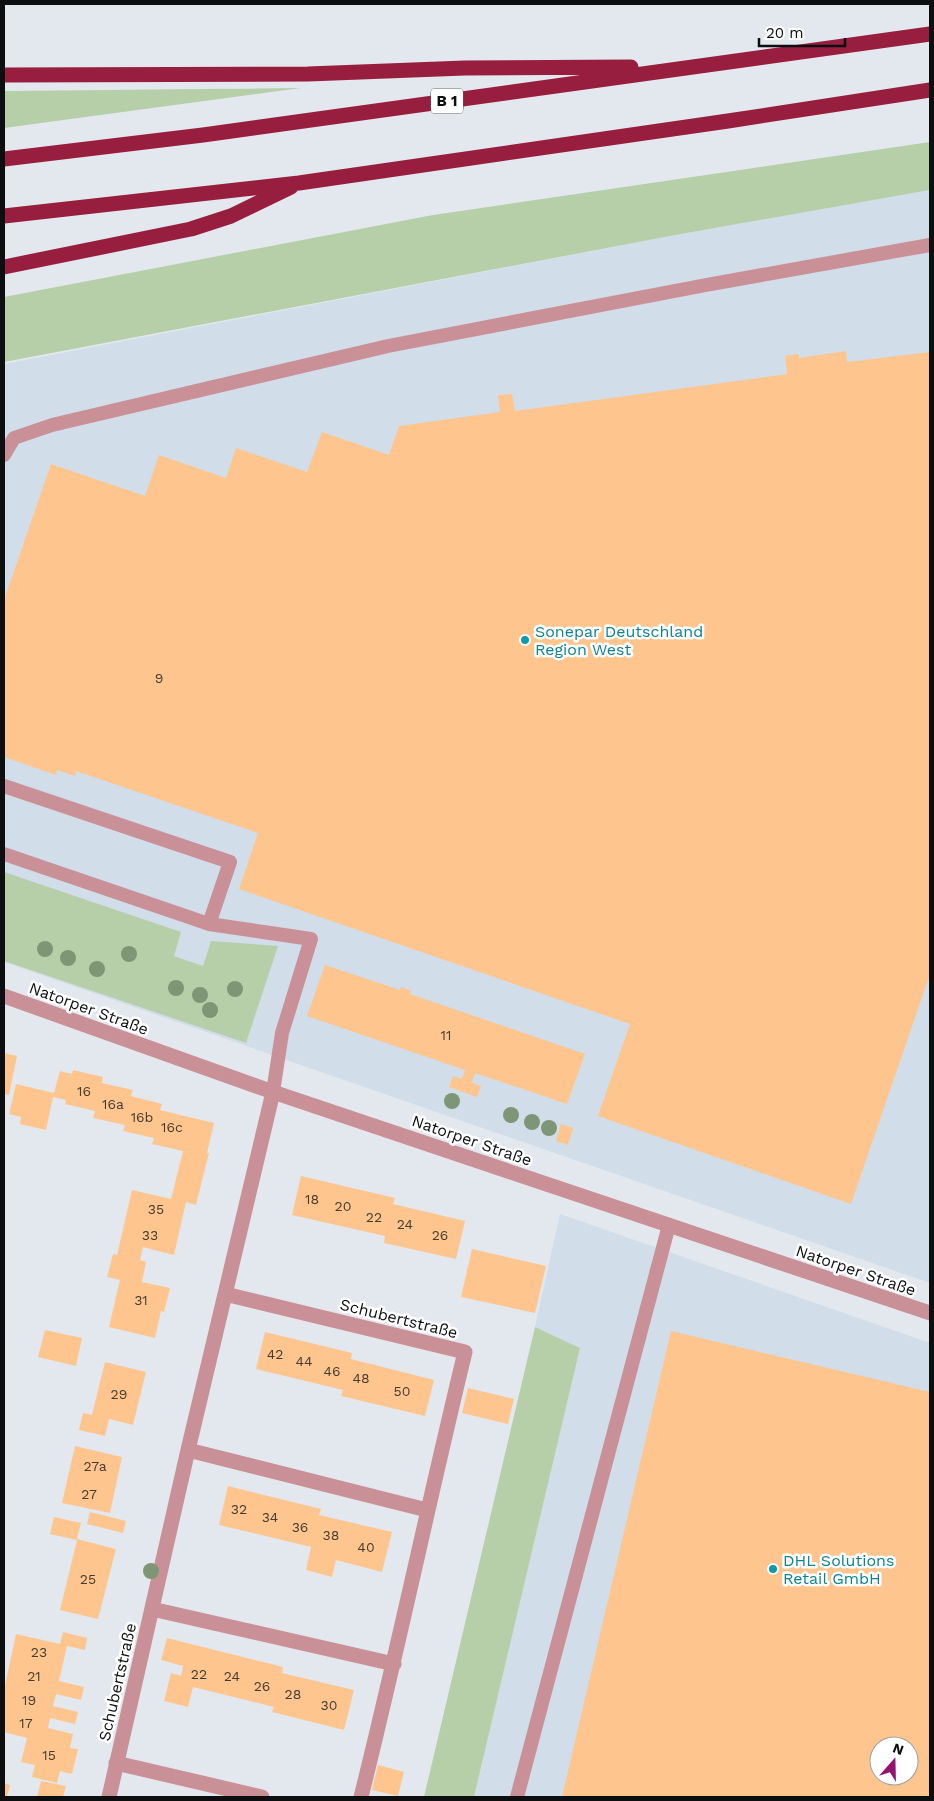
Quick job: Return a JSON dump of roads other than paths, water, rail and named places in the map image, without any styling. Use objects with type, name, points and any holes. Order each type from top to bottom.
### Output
[{"type":"highway","name":"B 1","points":[[4,159],[203,134],[930,34]]},
{"type":"highway","points":[[4,75],[308,74],[464,68],[690,67]]},
{"type":"highway","points":[[4,216],[299,182],[728,121],[930,90]]},
{"type":"highway","points":[[4,267],[191,229],[231,216],[299,182]]},
{"type":"street","name":"Natorper Straße","points":[[4,996],[272,1092],[930,1313]]},
{"type":"street","name":"Schubertstraße","points":[[109,1797],[272,1092]]},
{"type":"street","name":"Schubertstraße","points":[[226,1294],[465,1352],[427,1510],[394,1664],[361,1797]]},
{"type":"street","points":[[188,1450],[427,1510]]},
{"type":"street","name":"Schubertstraße","points":[[152,1609],[394,1664]]},
{"type":"street","name":"Schubertstraße","points":[[116,1764],[262,1797]]},
{"type":"lane","points":[[4,455],[14,438],[52,425],[388,346],[706,285],[930,245]]},
{"type":"lane","points":[[4,786],[230,862],[209,924]]},
{"type":"lane","points":[[4,854],[209,924],[311,938],[282,1033],[272,1092]]},
{"type":"lane","points":[[517,1797],[669,1225]]},
{"type":"place","name":"Sonepar Deutschland Region West","points":[[525,640]]},
{"type":"place","name":"DHL Solutions Retail GmbH","points":[[773,1569]]}]
